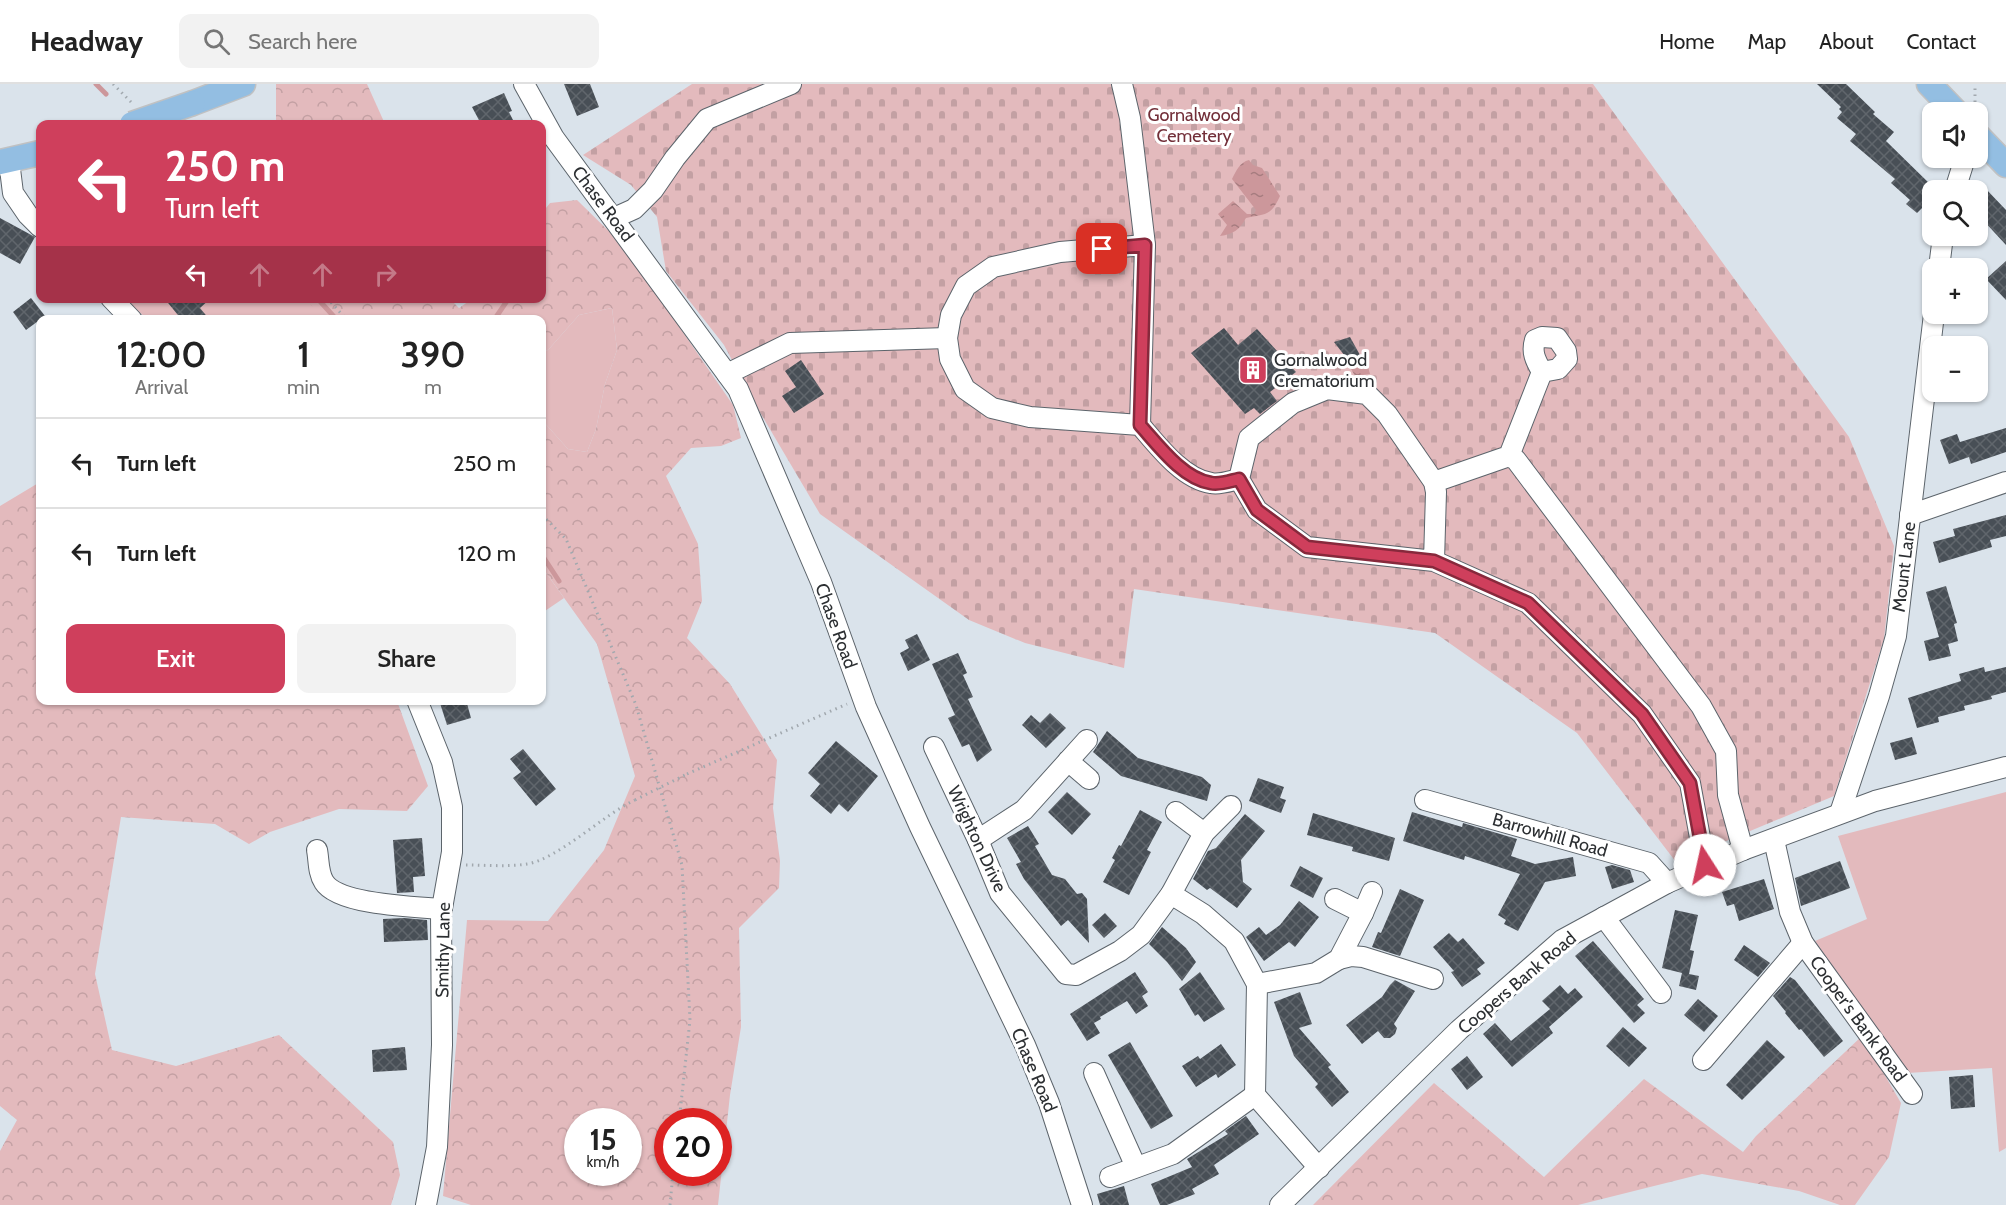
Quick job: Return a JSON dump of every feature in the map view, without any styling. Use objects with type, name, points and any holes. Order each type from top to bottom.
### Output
[{"type":"main road","points":[[143,120],[243,84]]},
{"type":"main road","points":[[1929,84],[1956,102]]},
{"type":"main road","points":[[1988,146],[2006,165]]},
{"type":"main road","points":[[5,161],[36,154]]},
{"type":"street","name":"Chase Road","points":[[524,84],[544,120]]},
{"type":"street","points":[[614,218],[634,209],[653,190],[675,158],[707,119],[791,84]]},
{"type":"street","points":[[1122,84],[1130,118],[1145,245],[1140,425],[1166,455],[1197,480],[1214,484],[1239,479]]},
{"type":"street","name":"Chase Road","points":[[546,124],[554,138],[738,389],[821,582],[861,692],[925,837],[1025,1045],[1049,1102],[1082,1205]]},
{"type":"street","points":[[5,161],[13,193],[36,223]]},
{"type":"street","points":[[1140,425],[1030,417],[992,408],[965,389],[950,359],[947,338],[951,315],[966,286],[993,267],[1060,252],[1145,245]]},
{"type":"street","points":[[116,303],[127,315]]},
{"type":"street","name":"Mount Lane","points":[[1840,813],[1879,696],[1896,636],[1933,324]]},
{"type":"street","points":[[728,374],[790,343],[947,338]]},
{"type":"street","points":[[1509,456],[1542,372]]},
{"type":"street","points":[[1434,561],[1436,492],[1434,482],[1387,414],[1367,394],[1327,389],[1293,403],[1249,438],[1239,479],[1257,510],[1307,547],[1434,561],[1528,603],[1642,714],[1690,783],[1705,865]]},
{"type":"street","points":[[1434,482],[1509,456],[1516,460],[1701,706],[1726,751],[1728,795],[1743,850]]},
{"type":"street","points":[[1910,515],[2006,482]]},
{"type":"street","name":"Smithy Lane","points":[[419,705],[442,762],[452,807],[452,852],[441,909],[442,1045],[437,1147],[426,1205]]},
{"type":"street","points":[[978,840],[1024,810],[1087,740]]},
{"type":"street","name":"Wrighton Drive","points":[[934,747],[1000,893],[1066,974],[1076,975],[1120,951],[1140,935],[1171,894]]},
{"type":"street","points":[[1068,761],[1089,779]]},
{"type":"street","name":"Coopers Bank Road","points":[[1280,1205],[1476,1015],[1562,940],[1667,883],[1743,850],[1875,801],[2006,767]]},
{"type":"street","name":"Barrowhill Road","points":[[1425,800],[1649,863],[1667,883]]},
{"type":"street","points":[[1231,806],[1204,832],[1171,894],[1203,914],[1234,941],[1257,984],[1255,1095],[1319,1168]]},
{"type":"street","points":[[1176,812],[1204,832]]},
{"type":"street","name":"Cooper's Bank Road","points":[[1774,840],[1790,912],[1803,944],[1912,1094]]},
{"type":"street","points":[[317,850],[320,874],[325,885],[338,892],[358,900],[385,905],[441,909]]},
{"type":"street","points":[[1339,959],[1372,892]]},
{"type":"street","points":[[1335,899],[1363,913]]},
{"type":"street","points":[[1604,917],[1661,993]]},
{"type":"street","name":"Cooper's Bank Road","points":[[1703,1060],[1803,944]]},
{"type":"street","points":[[1257,984],[1316,973],[1339,959],[1351,956],[1363,957],[1433,979]]},
{"type":"street","points":[[1094,1073],[1136,1167]]},
{"type":"street","points":[[1110,1177],[1173,1154],[1255,1095]]},
{"type":"path","points":[[117,88],[121,84]]},
{"type":"path","points":[[1968,102],[1976,84]]},
{"type":"path","points":[[332,303],[342,315]]},
{"type":"path","points":[[546,519],[566,539],[636,705],[682,865],[690,1020],[681,1108]]},
{"type":"path","points":[[450,865],[528,864],[556,852],[619,808],[687,774],[848,704],[861,692]]},
{"type":"path","points":[[670,1205],[672,1186]]},
{"type":"green space","points":[[276,84],[367,84],[383,120],[276,120]]},
{"type":"green space","name":"Gornalwood Cemetery","points":[[692,84],[1593,84],[1849,437],[1894,546],[1884,639],[1834,796],[1676,862],[1577,733],[1435,633],[1134,589],[1124,668],[1025,643],[969,620],[820,514],[758,409],[724,345],[666,271],[657,217],[631,185],[583,155]]},
{"type":"green space","points":[[577,200],[623,245],[733,405],[741,438],[721,446],[691,448],[666,476],[698,544],[702,601],[687,638],[730,684],[777,760],[773,808],[780,861],[779,888],[739,928],[741,1027],[729,1108],[654,1108],[654,1186],[720,1186],[718,1205],[471,1205],[443,1196],[467,920],[548,921],[604,850],[635,776],[597,644],[546,573],[546,424],[568,449],[587,452],[596,429],[605,384],[617,350],[612,308],[579,315],[546,351],[546,315],[321,315],[309,303],[454,303],[459,308],[466,303],[546,303],[546,208],[550,203]]},
{"type":"green space","points":[[129,303],[313,303],[324,315],[143,315]]},
{"type":"green space","points":[[612,308],[617,350],[605,384],[596,429],[587,452],[568,449],[546,424],[546,351],[579,315]]},
{"type":"green space","points":[[36,484],[36,705],[398,705],[428,786],[407,811],[339,809],[270,832],[249,844],[215,824],[121,817],[95,974],[112,1050],[176,1066],[279,1035],[393,1142],[400,1175],[391,1205],[0,1205],[0,1151],[17,1120],[0,1106],[0,506]]},
{"type":"green space","points":[[546,573],[564,598],[546,610]]},
{"type":"green space","points":[[2006,792],[2006,1148],[1999,1152],[1992,1068],[1907,1073],[1815,941],[1867,919],[1838,836]]},
{"type":"green space","points":[[1862,1036],[1901,1103],[1889,1157],[1855,1205],[1840,1205],[1799,1191],[1702,1174],[1578,1205],[1313,1205],[1434,1083],[1544,1177],[1644,1079],[1743,1152],[1756,1136]]},
{"type":"water","points":[[1249,160],[1253,165],[1262,168],[1280,196],[1271,211],[1246,218],[1236,231],[1220,236],[1227,225],[1218,214],[1233,201],[1247,214],[1254,214],[1256,210],[1232,179],[1241,165]]},
{"type":"water","points":[[1367,363],[1370,374],[1355,376],[1350,367]]},
{"type":"building","points":[[564,84],[590,84],[599,107],[577,116]]},
{"type":"building","points":[[1817,84],[1846,84],[1875,112],[1873,114],[1894,132],[1886,141],[1926,180],[1922,180],[1922,208],[1917,213],[1906,204],[1910,200],[1891,183],[1895,179],[1850,141],[1856,134],[1837,118],[1842,112],[1839,109],[1841,107]]},
{"type":"building","points":[[504,93],[512,111],[509,112],[513,120],[479,120],[472,107]]},
{"type":"building","points":[[1988,191],[2006,210],[2006,245],[1988,226]]},
{"type":"building","points":[[0,218],[35,237],[20,264],[0,253]]},
{"type":"building","points":[[2006,261],[2006,300],[1988,281],[1988,277]]},
{"type":"building","points":[[31,298],[44,315],[36,315],[36,323],[26,330],[13,312]]},
{"type":"building","points":[[168,303],[206,303],[200,308],[206,315],[178,315]]},
{"type":"building","name":"Gornalwood Crematorium","points":[[1224,328],[1238,345],[1257,329],[1296,372],[1270,392],[1277,401],[1260,414],[1254,408],[1245,414],[1191,353]]},
{"type":"building","points":[[1350,337],[1360,355],[1348,360],[1334,342]]},
{"type":"building","points":[[801,360],[824,394],[794,413],[782,396],[796,387],[785,371]]},
{"type":"building","points":[[2006,428],[2006,452],[1971,464],[1969,457],[1949,464],[1940,440],[1957,434],[1960,442]]},
{"type":"building","points":[[2006,515],[2006,536],[1990,540],[1992,547],[1939,563],[1933,542],[1955,536],[1953,529]]},
{"type":"building","points":[[1946,586],[1957,623],[1954,624],[1958,641],[1948,644],[1951,656],[1929,661],[1924,641],[1939,637],[1926,592]]},
{"type":"building","points":[[917,634],[930,660],[908,671],[900,653],[909,648],[905,640]]},
{"type":"building","points":[[958,653],[967,673],[963,675],[973,697],[968,699],[992,750],[977,762],[969,744],[962,747],[948,718],[955,715],[932,664]]},
{"type":"building","points":[[1984,667],[1985,672],[2006,667],[2006,692],[1991,696],[1992,699],[1964,706],[1965,710],[1938,717],[1939,722],[1917,728],[1908,698],[1961,681],[1959,674]]},
{"type":"building","points":[[441,705],[467,705],[471,718],[447,725]]},
{"type":"building","points":[[1050,713],[1066,728],[1046,748],[1022,725],[1031,715],[1040,723]]},
{"type":"building","points":[[1107,731],[1138,758],[1202,777],[1211,785],[1207,801],[1121,776],[1093,752]]},
{"type":"building","points":[[1912,737],[1917,754],[1895,760],[1890,743]]},
{"type":"building","points":[[836,741],[878,776],[848,812],[839,804],[831,814],[810,796],[820,784],[808,773]]},
{"type":"building","points":[[523,749],[556,789],[536,806],[513,778],[521,772],[510,759]]},
{"type":"building","points":[[1258,778],[1284,787],[1280,798],[1286,800],[1281,813],[1249,801]]},
{"type":"building","points":[[1067,792],[1091,814],[1072,835],[1048,812]]},
{"type":"building","points":[[1140,810],[1162,822],[1147,850],[1151,852],[1129,895],[1103,882],[1115,860],[1112,858]]},
{"type":"building","points":[[1412,812],[1462,827],[1463,823],[1517,839],[1511,856],[1535,864],[1573,857],[1576,876],[1545,882],[1518,931],[1504,924],[1506,920],[1498,915],[1520,874],[1465,856],[1464,860],[1403,841]]},
{"type":"building","points":[[1313,813],[1395,838],[1389,861],[1352,851],[1353,847],[1307,835]]},
{"type":"building","points":[[1245,814],[1265,831],[1241,860],[1243,882],[1252,889],[1237,908],[1210,888],[1207,890],[1193,879],[1208,851],[1216,848]]},
{"type":"building","points":[[1028,826],[1039,844],[1035,846],[1052,875],[1065,879],[1077,894],[1082,893],[1087,899],[1089,943],[1068,920],[1061,926],[1024,879],[1016,864],[1021,862],[1007,838]]},
{"type":"building","points":[[422,838],[425,876],[413,877],[414,892],[397,893],[393,840]]},
{"type":"building","points":[[1840,861],[1850,888],[1801,906],[1795,878]]},
{"type":"building","points":[[1612,865],[1630,870],[1634,882],[1612,889],[1605,867]]},
{"type":"building","points":[[1300,866],[1323,878],[1313,898],[1290,886]]},
{"type":"building","points":[[1764,879],[1774,909],[1739,921],[1734,904],[1727,906],[1722,892]]},
{"type":"building","points":[[1400,889],[1424,900],[1400,956],[1372,947],[1378,932],[1381,933]]},
{"type":"building","points":[[1299,901],[1319,917],[1295,947],[1289,942],[1264,961],[1246,937],[1259,927],[1266,935],[1280,925]]},
{"type":"building","points":[[1675,910],[1698,915],[1690,950],[1694,951],[1689,974],[1699,976],[1696,990],[1679,986],[1682,973],[1662,968]]},
{"type":"building","points":[[1105,913],[1117,926],[1104,938],[1092,925]]},
{"type":"building","points":[[383,919],[427,920],[428,940],[384,942]]},
{"type":"building","points":[[1162,927],[1186,948],[1196,962],[1182,981],[1149,944]]},
{"type":"building","points":[[1449,933],[1458,942],[1463,938],[1485,963],[1477,969],[1481,974],[1462,987],[1451,972],[1454,971],[1433,947]]},
{"type":"building","points":[[1593,941],[1644,999],[1637,1005],[1645,1013],[1634,1023],[1575,956]]},
{"type":"building","points":[[1744,945],[1770,963],[1758,977],[1734,960]]},
{"type":"building","points":[[1135,972],[1148,992],[1142,996],[1148,1006],[1136,1014],[1127,1001],[1094,1023],[1100,1033],[1087,1041],[1070,1014]]},
{"type":"building","points":[[1200,972],[1225,1009],[1204,1022],[1198,1014],[1195,1016],[1179,989]]},
{"type":"building","points":[[1790,977],[1795,980],[1843,1041],[1824,1057],[1801,1029],[1799,1030],[1773,996]]},
{"type":"building","points":[[1395,980],[1415,991],[1394,1024],[1397,1028],[1395,1034],[1390,1038],[1384,1038],[1378,1031],[1362,1044],[1346,1025],[1382,997]]},
{"type":"building","points":[[1560,985],[1568,994],[1575,988],[1583,997],[1549,1027],[1553,1033],[1512,1067],[1483,1034],[1495,1023],[1511,1041],[1550,1009],[1542,1001]]},
{"type":"building","points":[[1300,992],[1312,1024],[1299,1028],[1331,1065],[1328,1067],[1349,1092],[1332,1107],[1315,1087],[1318,1084],[1294,1056],[1274,1002]]},
{"type":"building","points":[[1698,999],[1718,1016],[1704,1032],[1684,1015]]},
{"type":"building","points":[[1623,1027],[1647,1048],[1629,1067],[1606,1046]]},
{"type":"building","points":[[1767,1040],[1785,1057],[1742,1100],[1726,1085]]},
{"type":"building","points":[[1130,1042],[1173,1116],[1151,1129],[1108,1055]]},
{"type":"building","points":[[1221,1044],[1236,1065],[1218,1078],[1216,1074],[1196,1087],[1182,1066],[1198,1056],[1200,1059]]},
{"type":"building","points":[[405,1047],[407,1070],[373,1072],[372,1050]]},
{"type":"building","points":[[1467,1056],[1483,1077],[1467,1090],[1451,1069]]},
{"type":"building","points":[[1973,1075],[1975,1107],[1951,1109],[1949,1077]]},
{"type":"building","points":[[1246,1116],[1259,1134],[1214,1165],[1219,1174],[1192,1189],[1195,1194],[1167,1205],[1160,1205],[1151,1184],[1192,1167],[1187,1159],[1228,1134],[1225,1131]]},
{"type":"building","points":[[1124,1186],[1129,1205],[1100,1205],[1097,1194]]},
{"type":"waterway","points":[[96,84],[106,94]]},
{"type":"waterway","points":[[322,303],[332,315]]},
{"type":"waterway","points":[[497,315],[506,303]]},
{"type":"waterway","points":[[546,561],[559,581]]},
{"type":"place","name":"Gornalwood Crematorium","points":[[1253,370]]},
{"type":"route","points":[[1102,249],[1145,245],[1140,425],[1166,455],[1197,480],[1214,484],[1239,479],[1257,510],[1307,547],[1434,561],[1528,603],[1642,714],[1690,783],[1705,865]]}]
